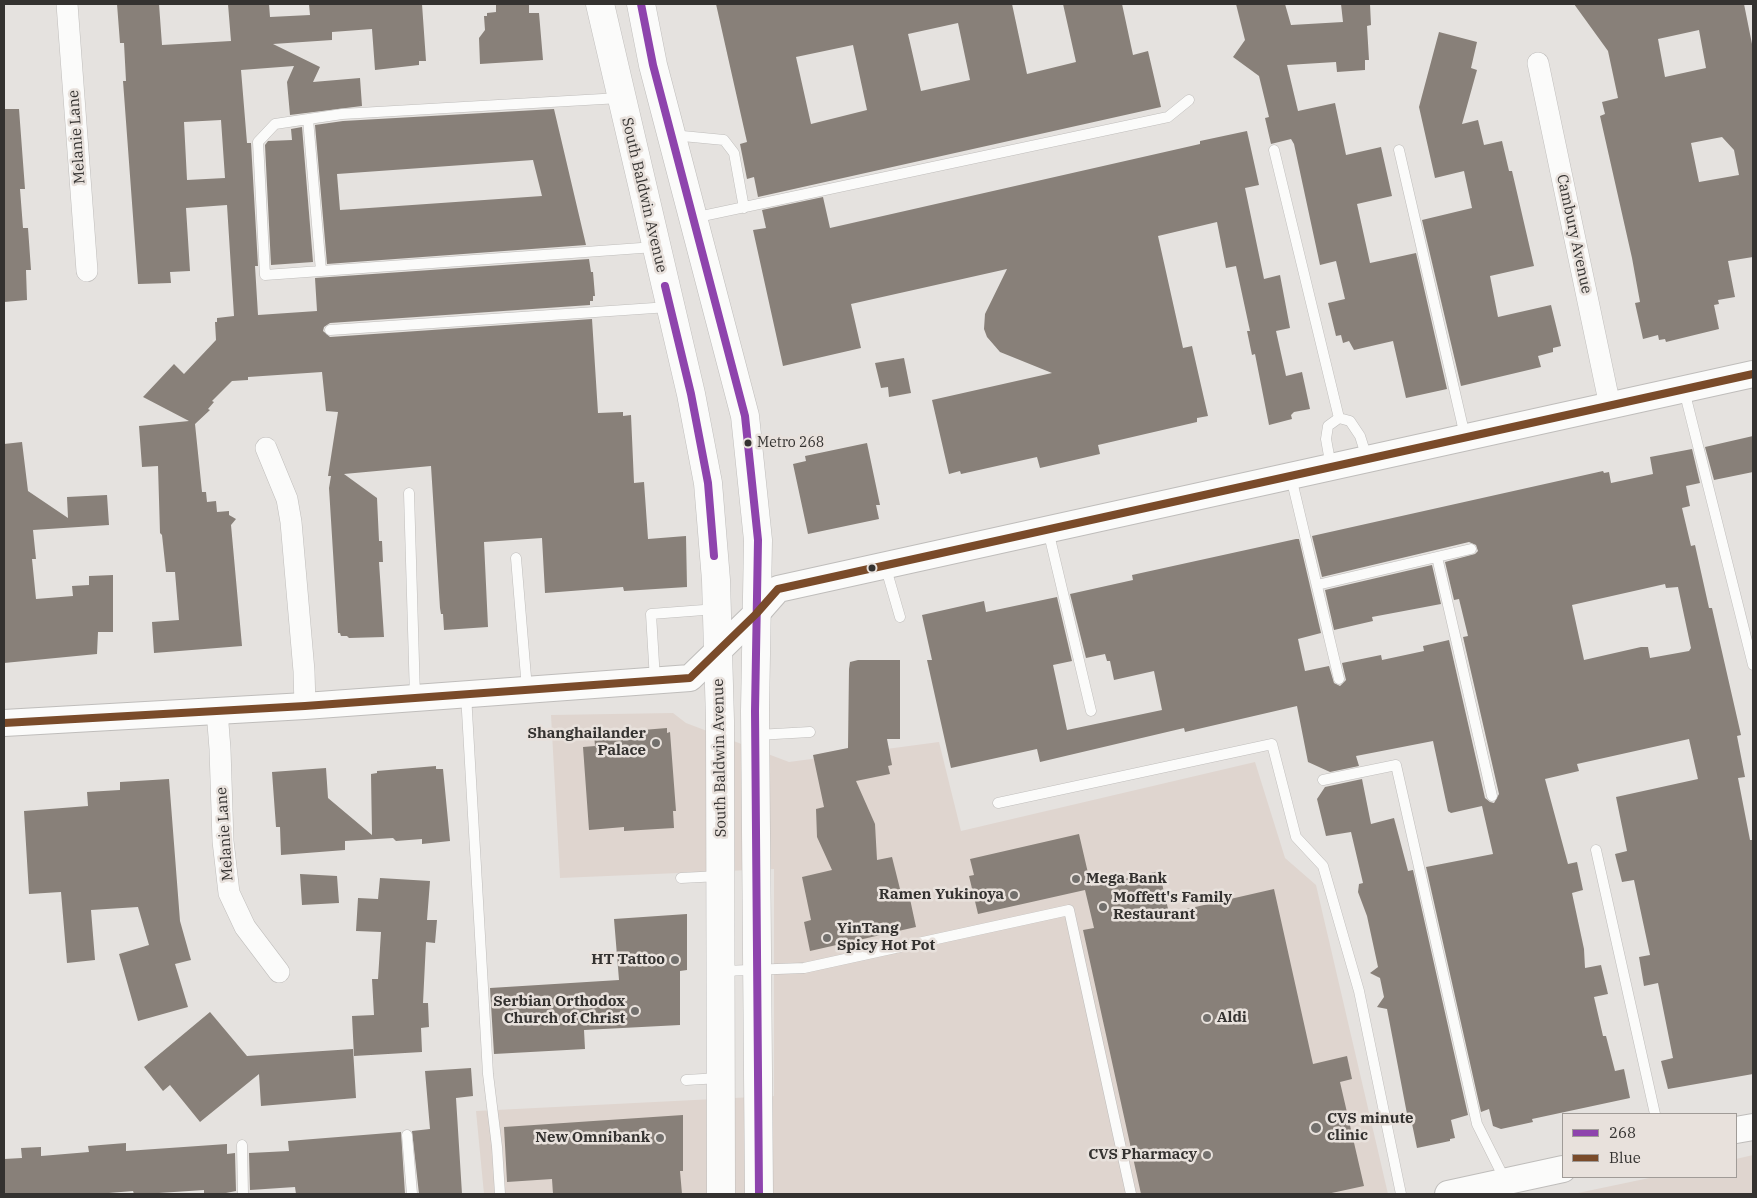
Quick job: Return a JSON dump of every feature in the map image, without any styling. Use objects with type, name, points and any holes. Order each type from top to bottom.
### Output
[{"type":"main road","name":"South Baldwin Avenue","points":[[600,4],[670,307],[708,483],[717,609],[720,716],[721,1194]]},
{"type":"main road","points":[[641,4],[671,135],[745,416],[758,540],[756,735],[760,1194]]},
{"type":"street","name":"Melanie Lane","points":[[67,4],[87,271]]},
{"type":"street","name":"Cambury Avenue","points":[[1538,63],[1610,406]]},
{"type":"street","points":[[4,723],[305,706],[690,678],[756,614],[778,589],[1753,374]]},
{"type":"street","points":[[266,448],[287,499],[291,522],[304,670],[305,706]]},
{"type":"street","name":"Melanie Lane","points":[[217,711],[223,841],[229,893],[245,927],[279,972]]},
{"type":"street","points":[[1737,1130],[1753,1127]]},
{"type":"street","points":[[1448,1194],[1562,1168]]},
{"type":"lane","points":[[621,98],[342,114],[275,124],[258,142],[265,275],[656,247]]},
{"type":"lane","points":[[692,218],[1168,117],[1189,100]]},
{"type":"lane","points":[[308,119],[321,271]]},
{"type":"lane","points":[[671,135],[724,140],[734,153],[744,208]]},
{"type":"lane","points":[[1274,150],[1339,418]]},
{"type":"lane","points":[[1399,150],[1466,437]]},
{"type":"lane","points":[[330,330],[670,307]]},
{"type":"lane","points":[[1684,390],[1753,665]]},
{"type":"lane","points":[[1339,418],[1350,421],[1360,436],[1367,459]]},
{"type":"lane","points":[[1331,467],[1326,439],[1328,426],[1339,418]]},
{"type":"lane","points":[[1290,476],[1339,679]]},
{"type":"lane","points":[[409,493],[415,697]]},
{"type":"lane","points":[[1048,529],[1091,711]]},
{"type":"lane","points":[[1316,585],[1471,549]]},
{"type":"lane","points":[[1437,557],[1492,796]]},
{"type":"lane","points":[[516,558],[527,689]]},
{"type":"lane","points":[[885,565],[900,617]]},
{"type":"lane","points":[[655,681],[651,614],[717,609]]},
{"type":"lane","points":[[466,693],[488,1074],[497,1147],[500,1194]]},
{"type":"lane","points":[[756,735],[810,732]]},
{"type":"lane","points":[[998,803],[1272,744],[1296,837],[1324,866],[1359,990],[1401,1194]]},
{"type":"lane","points":[[1323,780],[1396,765],[1477,1124],[1505,1181]]},
{"type":"lane","points":[[1596,850],[1655,1113]]},
{"type":"lane","points":[[681,878],[721,876]]},
{"type":"lane","points":[[721,971],[804,968],[1069,910],[1131,1194]]},
{"type":"lane","points":[[686,1080],[721,1078]]},
{"type":"lane","points":[[408,1135],[412,1194]]},
{"type":"lane","points":[[242,1145],[244,1194]]},
{"type":"shaded area","points":[[673,713],[686,723],[789,762],[939,742],[961,831],[1255,762],[1285,858],[1316,885],[1388,1194],[484,1194],[476,1111],[774,1096],[774,869],[560,878],[551,715]]},
{"type":"shaded area","points":[[1753,1155],[1753,1194],[1573,1194],[1649,1178],[1737,1178],[1737,1159]]},
{"type":"building","points":[[117,4],[159,4],[162,45],[231,41],[228,4],[269,4],[270,17],[310,15],[309,4],[422,4],[426,61],[419,61],[419,65],[375,70],[372,29],[332,32],[332,40],[273,44],[320,67],[313,82],[360,78],[362,106],[290,115],[287,82],[294,66],[241,70],[247,143],[251,143],[258,266],[255,266],[258,315],[317,311],[315,278],[589,259],[591,272],[593,272],[595,296],[593,296],[593,301],[590,301],[590,305],[330,323],[324,327],[323,331],[330,337],[592,319],[598,413],[623,412],[623,416],[631,415],[634,483],[644,482],[648,539],[686,536],[687,587],[624,591],[623,587],[545,593],[542,538],[484,542],[488,627],[444,630],[443,614],[441,614],[440,608],[431,466],[344,474],[377,498],[379,541],[382,541],[383,562],[379,562],[384,637],[349,638],[341,636],[338,633],[329,488],[331,476],[328,476],[338,412],[326,411],[322,372],[248,377],[248,380],[232,381],[212,401],[214,402],[208,409],[210,410],[195,424],[202,492],[206,492],[207,502],[216,501],[217,512],[229,511],[229,515],[236,519],[231,525],[242,646],[154,653],[152,622],[179,620],[175,572],[166,572],[162,535],[160,533],[158,466],[142,467],[139,426],[189,421],[143,397],[174,364],[184,374],[216,340],[215,322],[217,322],[217,318],[234,316],[227,205],[186,208],[190,271],[170,272],[171,283],[138,284],[123,81],[126,81],[124,43],[120,43]],"holes":[[[221,120],[225,178],[187,180],[184,122]]]},
{"type":"building","points":[[496,4],[529,4],[529,13],[539,13],[543,60],[480,64],[479,38],[485,30],[484,16],[487,16],[487,13],[496,12]]},
{"type":"building","points":[[716,4],[1012,4],[1027,74],[1076,62],[1063,4],[1122,4],[1133,55],[1148,51],[1161,107],[758,197],[754,177],[747,179],[740,144],[747,142]],"holes":[[[958,23],[970,80],[921,91],[908,34]],[[853,45],[867,110],[811,124],[796,57]]]},
{"type":"building","points":[[1236,4],[1285,4],[1291,25],[1343,22],[1341,4],[1370,4],[1371,25],[1367,26],[1369,60],[1365,60],[1365,70],[1337,72],[1336,62],[1287,65],[1298,111],[1335,103],[1346,155],[1381,147],[1392,196],[1357,204],[1370,263],[1416,253],[1447,389],[1406,398],[1393,341],[1354,350],[1349,341],[1343,343],[1341,335],[1336,336],[1328,303],[1345,299],[1336,261],[1320,265],[1294,144],[1291,139],[1271,144],[1265,118],[1269,117],[1259,76],[1233,57],[1245,40]]},
{"type":"building","points":[[1574,4],[1744,4],[1753,49],[1753,257],[1728,261],[1735,297],[1718,300],[1719,304],[1714,305],[1719,329],[1666,342],[1665,339],[1659,340],[1658,335],[1643,339],[1635,303],[1640,302],[1632,258],[1600,116],[1605,114],[1602,102],[1618,98],[1608,51]],"holes":[[[1699,30],[1706,68],[1665,77],[1658,39]],[[1722,137],[1734,150],[1739,175],[1699,182],[1691,143]]]},
{"type":"building","points":[[1439,32],[1477,42],[1471,68],[1477,70],[1462,124],[1478,120],[1484,145],[1502,141],[1509,171],[1512,171],[1534,266],[1490,276],[1498,317],[1551,305],[1561,346],[1553,348],[1553,352],[1538,356],[1541,367],[1461,386],[1422,220],[1472,208],[1464,171],[1435,178],[1419,107]]},
{"type":"building","points":[[4,109],[19,109],[25,189],[20,189],[23,228],[28,228],[31,270],[26,270],[27,300],[4,302]]},
{"type":"building","points":[[554,109],[586,245],[327,264],[315,125],[343,121]],"holes":[[[533,160],[542,196],[340,210],[337,174]]]},
{"type":"building","points":[[302,127],[313,262],[271,265],[265,145],[268,141],[292,140],[291,129]]},
{"type":"building","points":[[1247,131],[1259,185],[1245,188],[1264,279],[1280,275],[1290,328],[1276,331],[1286,376],[1302,372],[1310,409],[1294,412],[1291,415],[1292,419],[1269,425],[1255,354],[1252,355],[1247,331],[1250,331],[1236,266],[1226,268],[1217,222],[1158,236],[1183,348],[1192,346],[1208,416],[1197,418],[1197,422],[1098,445],[1100,454],[1040,468],[1037,457],[961,474],[960,471],[949,474],[932,400],[1052,373],[1000,352],[987,337],[984,329],[985,314],[1007,269],[851,304],[861,348],[783,366],[753,230],[766,228],[762,210],[823,197],[830,228],[1200,144],[1200,141]]},
{"type":"building","points":[[904,358],[911,393],[889,397],[888,387],[881,388],[875,363]]},
{"type":"building","points":[[1753,436],[1753,472],[1714,480],[1705,447]]},
{"type":"building","points":[[22,442],[28,491],[68,518],[67,497],[107,495],[109,525],[33,530],[36,559],[32,559],[36,599],[73,596],[72,586],[89,585],[89,576],[113,575],[113,632],[98,632],[97,654],[4,663],[4,444]]},
{"type":"building","points":[[867,443],[880,505],[876,505],[879,519],[808,534],[793,464],[806,461],[805,456]]},
{"type":"building","points":[[1692,449],[1700,483],[1686,486],[1690,506],[1682,508],[1691,546],[1695,545],[1709,608],[1712,608],[1741,735],[1737,736],[1745,777],[1738,778],[1750,840],[1753,840],[1753,1074],[1668,1089],[1661,1061],[1673,1058],[1658,983],[1644,986],[1639,957],[1650,955],[1634,880],[1622,882],[1615,854],[1627,851],[1616,797],[1698,779],[1689,739],[1577,764],[1579,771],[1545,779],[1568,864],[1577,862],[1583,890],[1572,893],[1584,949],[1585,968],[1601,965],[1608,994],[1594,997],[1603,1036],[1606,1036],[1615,1071],[1624,1069],[1630,1098],[1532,1119],[1533,1122],[1501,1129],[1493,1126],[1489,1109],[1481,1112],[1426,867],[1493,854],[1482,806],[1451,813],[1448,811],[1433,741],[1356,756],[1359,766],[1330,772],[1308,762],[1297,706],[1185,732],[1184,728],[1040,762],[1037,749],[951,768],[927,660],[932,660],[922,615],[984,601],[986,612],[1057,597],[1072,661],[1053,665],[1067,730],[1162,710],[1154,671],[1114,680],[1110,661],[1107,661],[1105,654],[1086,658],[1070,594],[1133,580],[1132,575],[1299,539],[1321,633],[1298,639],[1305,671],[1329,666],[1334,683],[1340,686],[1346,680],[1342,663],[1381,655],[1382,660],[1424,651],[1423,646],[1449,640],[1485,798],[1494,803],[1499,794],[1463,637],[1468,636],[1459,599],[1454,600],[1445,562],[1475,554],[1478,551],[1476,545],[1469,542],[1322,577],[1312,536],[1603,471],[1604,473],[1609,472],[1611,483],[1653,474],[1650,457]],"holes":[[[1665,584],[1666,588],[1678,587],[1691,648],[1689,651],[1650,658],[1648,647],[1641,647],[1584,660],[1572,605]]]},
{"type":"building","points":[[1432,565],[1441,604],[1372,617],[1373,621],[1334,630],[1325,590]]},
{"type":"building","points":[[858,660],[900,660],[900,739],[887,739],[892,765],[888,766],[890,774],[856,781],[875,824],[877,860],[892,857],[903,901],[910,899],[916,927],[810,951],[804,922],[811,920],[802,877],[832,870],[817,837],[816,809],[824,807],[813,755],[848,748],[849,669],[850,662]]},
{"type":"building","points":[[667,728],[667,733],[670,732],[676,811],[673,811],[674,828],[624,831],[624,827],[589,830],[583,747],[595,746],[594,734]]},
{"type":"building","points":[[436,766],[436,769],[443,769],[450,841],[422,844],[422,839],[396,841],[393,838],[345,841],[345,850],[281,855],[280,827],[276,827],[272,772],[326,768],[328,798],[372,835],[371,774],[377,773],[377,771]]},
{"type":"building","points":[[169,779],[180,921],[191,960],[175,964],[188,1007],[138,1021],[119,954],[149,945],[138,907],[91,910],[95,960],[67,963],[61,892],[29,894],[24,811],[88,806],[87,792],[120,790],[120,782]]},
{"type":"building","points":[[1362,779],[1371,824],[1394,818],[1408,871],[1413,870],[1468,1115],[1451,1120],[1455,1138],[1450,1139],[1450,1141],[1417,1148],[1410,1114],[1407,1114],[1387,1009],[1377,1007],[1384,997],[1380,978],[1370,973],[1378,967],[1367,916],[1358,892],[1359,884],[1363,883],[1351,832],[1326,836],[1317,799],[1325,787]]},
{"type":"building","points":[[1079,834],[1091,886],[1159,871],[1169,913],[1274,889],[1313,1064],[1347,1056],[1352,1079],[1340,1082],[1364,1186],[1327,1194],[1141,1194],[1083,930],[1094,928],[1085,890],[978,914],[969,876],[974,875],[970,859]]},
{"type":"building","points":[[300,874],[337,876],[339,903],[302,905]]},
{"type":"building","points":[[380,878],[430,881],[427,920],[437,920],[435,943],[426,942],[423,1003],[428,1003],[429,1027],[421,1028],[422,1052],[354,1056],[352,1016],[374,1015],[372,979],[378,979],[381,932],[356,931],[358,898],[378,899]]},
{"type":"building","points":[[687,914],[687,970],[680,971],[680,1025],[584,1030],[585,1049],[494,1054],[490,988],[619,980],[614,919]]},
{"type":"building","points":[[210,1012],[247,1056],[353,1049],[356,1098],[261,1106],[259,1074],[200,1122],[170,1085],[163,1091],[144,1067]]},
{"type":"building","points":[[471,1068],[473,1096],[456,1098],[462,1194],[419,1194],[412,1131],[430,1129],[425,1071]]},
{"type":"building","points":[[683,1115],[683,1171],[680,1171],[682,1194],[553,1194],[552,1179],[507,1182],[504,1127]]},
{"type":"building","points":[[401,1132],[405,1194],[296,1194],[295,1187],[250,1190],[249,1153],[289,1151],[288,1141]]},
{"type":"building","points":[[126,1143],[126,1151],[227,1144],[227,1154],[235,1153],[236,1191],[221,1194],[204,1194],[204,1190],[144,1194],[134,1194],[133,1191],[97,1194],[4,1194],[4,1159],[22,1158],[21,1148],[41,1147],[41,1156],[89,1152],[88,1146]]},
{"type":"transit line","name":"268","points":[[641,4],[653,65],[745,416],[758,540],[755,711],[759,1194]]},
{"type":"transit line","name":"268","points":[[665,286],[691,394],[708,483],[714,556]]},
{"type":"transit line","name":"Blue","points":[[4,723],[305,706],[690,678],[756,614],[778,589],[1753,374]]},
{"type":"place","name":"Metro 268","points":[[748,443]]},
{"type":"place","name":"Shanghailander Palace","points":[[656,743]]},
{"type":"place","name":"Mega Bank","points":[[1076,879]]},
{"type":"place","name":"Ramen Yukinoya","points":[[1014,895]]},
{"type":"place","name":"Moffett's Family Restaurant","points":[[1103,907]]},
{"type":"place","name":"YinTang Spicy Hot Pot","points":[[827,938]]},
{"type":"place","name":"HT Tattoo","points":[[675,960]]},
{"type":"place","name":"Serbian Orthodox Church of Christ","points":[[635,1011]]},
{"type":"place","name":"Aldi","points":[[1207,1018]]},
{"type":"place","name":"CVS minute clinic","points":[[1316,1128]]},
{"type":"place","name":"New Omnibank","points":[[660,1138]]},
{"type":"place","name":"CVS Pharmacy","points":[[1207,1155]]}]
